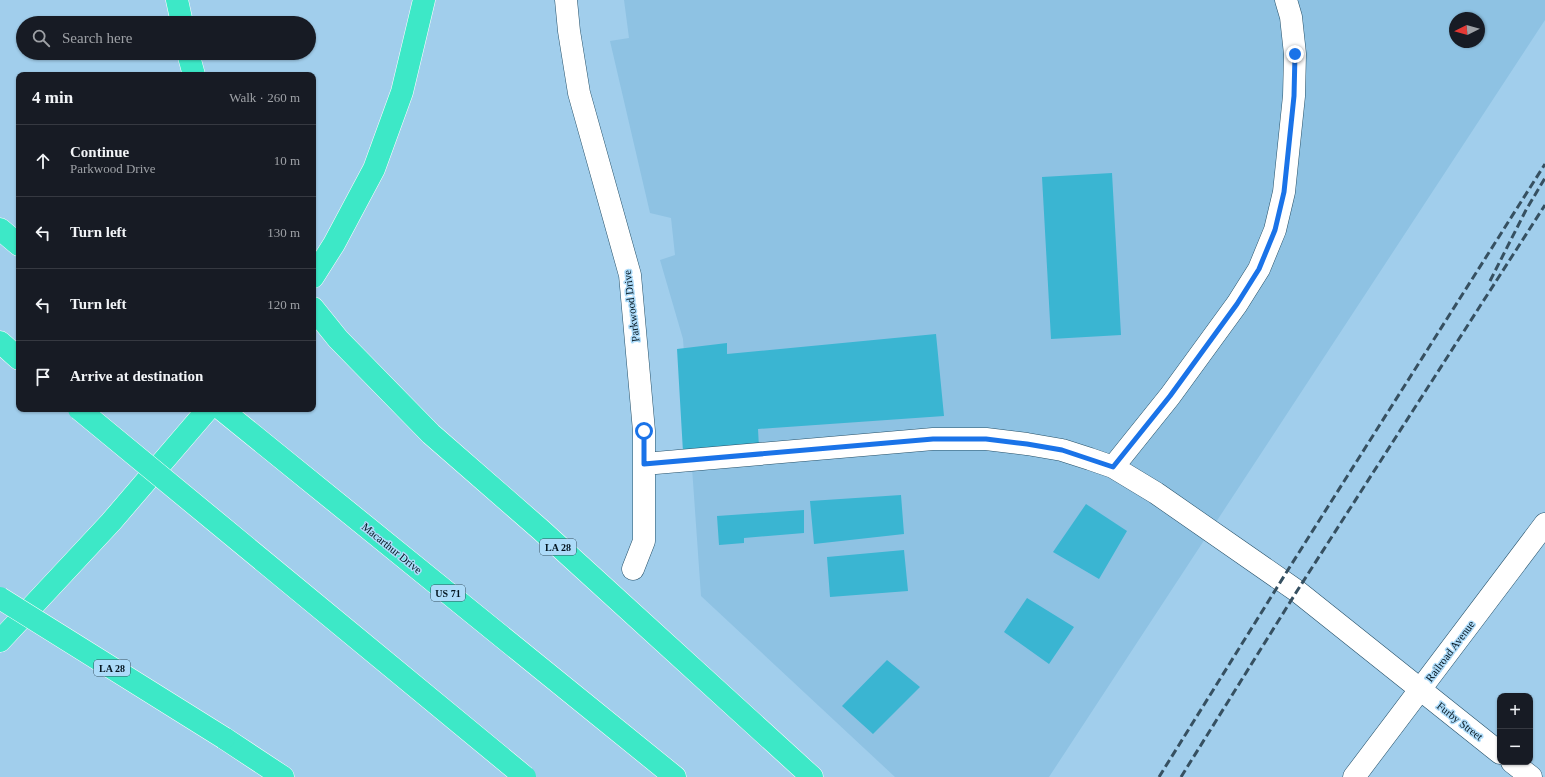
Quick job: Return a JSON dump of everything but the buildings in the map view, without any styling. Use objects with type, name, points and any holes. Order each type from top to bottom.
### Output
[{"type":"highway","points":[[177,0],[180,16]]},
{"type":"highway","points":[[316,272],[334,244],[374,169],[402,92],[424,0]]},
{"type":"highway","points":[[190,60],[193,72]]},
{"type":"highway","points":[[0,229],[16,242]]},
{"type":"highway","name":"LA 28","points":[[316,312],[338,339],[431,434],[812,777]]},
{"type":"highway","points":[[0,342],[16,355]]},
{"type":"highway","points":[[83,412],[525,777]]},
{"type":"highway","points":[[0,641],[111,522],[205,412]]},
{"type":"highway","name":"Macarthur Drive","points":[[226,412],[675,777]]},
{"type":"highway","name":"LA 28","points":[[0,598],[224,738],[283,777]]},
{"type":"street","name":"Parkwood Drive","points":[[566,0],[569,31],[579,93],[630,275],[644,431],[644,541],[633,569]]},
{"type":"street","points":[[1113,467],[1170,396],[1237,304],[1259,269],[1275,230],[1284,192],[1294,96],[1295,54],[1286,0]]},
{"type":"street","name":"Furby Street","points":[[644,464],[933,439],[986,439],[1062,450],[1113,467],[1156,492],[1297,590],[1497,751]]},
{"type":"street","name":"Railroad Avenue","points":[[1354,777],[1545,524]]},
{"type":"street","points":[[1516,765],[1531,777]]},
{"type":"shaded area","points":[[624,0],[1545,0],[1545,20],[1049,777],[895,777],[701,596],[683,339],[660,260],[675,255],[671,218],[650,213],[610,41],[629,38]]},
{"type":"railway","points":[[1159,777],[1291,565],[1545,164]]},
{"type":"railway","points":[[1490,281],[1526,210],[1545,178]]},
{"type":"railway","points":[[1181,777],[1297,591],[1545,205]]},
{"type":"route","points":[[644,431],[644,464],[933,439],[986,439],[1062,450],[1113,467],[1170,396],[1237,304],[1259,269],[1275,230],[1284,192],[1294,96],[1295,54]]}]
